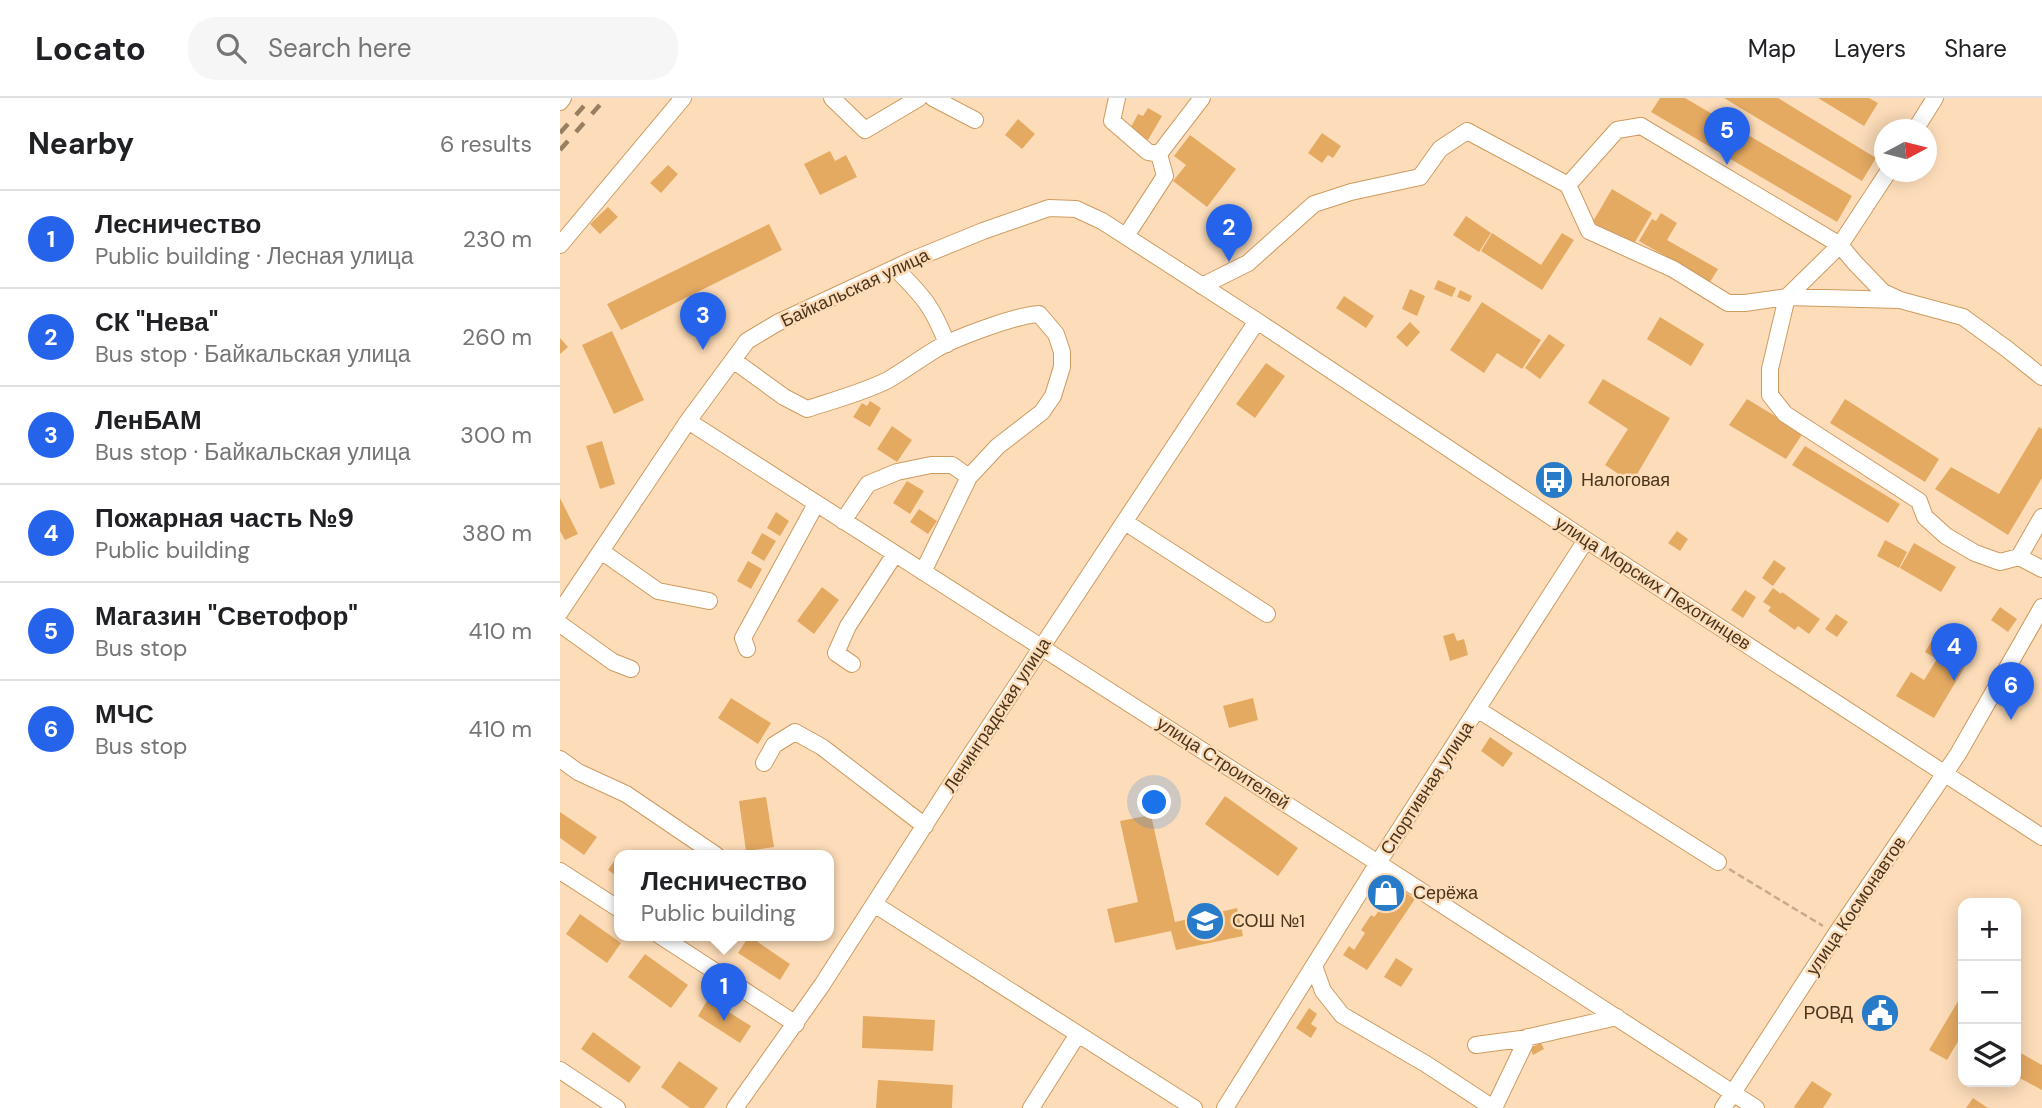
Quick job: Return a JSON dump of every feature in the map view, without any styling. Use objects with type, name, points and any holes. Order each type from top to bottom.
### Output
[{"type":"street","points":[[560,245],[684,98]]},
{"type":"street","points":[[832,98],[865,130],[919,98]]},
{"type":"street","points":[[933,98],[975,120]]},
{"type":"street","points":[[1117,98],[1112,121],[1148,152],[1159,154]]},
{"type":"street","points":[[1159,154],[1202,98]]},
{"type":"street","points":[[1922,119],[1935,98]]},
{"type":"street","points":[[1568,185],[1616,131],[1641,126],[1840,245],[1883,292],[1900,300],[1963,317],[2042,377]]},
{"type":"street","points":[[1202,286],[1248,263],[1314,204],[1351,192],[1420,177],[1440,149],[1467,131],[1568,185],[1589,231],[1673,269],[1728,303],[1787,297],[1900,300]]},
{"type":"street","points":[[1126,236],[1165,176],[1159,154]]},
{"type":"street","points":[[1881,182],[1840,245],[1787,297],[1770,369],[1770,395],[1785,414],[1919,501],[1925,517],[1945,536],[1975,554],[2000,562],[2019,557],[2042,569]]},
{"type":"street","name":"Байкальская улица","points":[[560,612],[688,421],[747,341],[778,323],[895,268],[983,231],[1049,208],[1076,209],[1102,221],[1257,321]]},
{"type":"street","points":[[895,268],[922,295],[936,317],[947,344]]},
{"type":"street","points":[[733,360],[783,397],[807,409],[858,393],[886,380],[947,344],[1026,314],[1039,314],[1056,334],[1062,352],[1062,367],[1052,396],[1042,412],[998,446],[969,477],[923,572]]},
{"type":"street","name":"Ленинградская улица","points":[[735,1108],[796,1024],[1257,321]]},
{"type":"street","name":"улица Морских Пехотинцев","points":[[1257,321],[1586,540],[2042,837]]},
{"type":"street","name":"улица Строителей","points":[[688,421],[1756,1108]]},
{"type":"street","points":[[844,521],[868,484],[897,472],[931,465],[953,465],[969,477]]},
{"type":"street","points":[[747,649],[743,638],[816,503]]},
{"type":"street","points":[[2019,557],[2042,517]]},
{"type":"street","points":[[1125,522],[1268,614]]},
{"type":"street","name":"Спортивная улица","points":[[1225,1108],[1378,863],[1586,540]]},
{"type":"street","points":[[601,551],[658,591],[709,601]]},
{"type":"street","points":[[852,664],[836,653],[848,626],[895,554]]},
{"type":"street","name":"улица Космонавтов","points":[[1723,1108],[1836,934],[1945,775],[2042,607]]},
{"type":"street","points":[[560,624],[613,662],[631,669]]},
{"type":"street","points":[[1477,709],[1718,862]]},
{"type":"street","points":[[764,762],[774,745],[796,732],[822,747],[925,826]]},
{"type":"street","points":[[560,759],[578,772],[626,794],[709,850]]},
{"type":"street","points":[[560,871],[614,906]]},
{"type":"street","points":[[874,904],[1194,1108]]},
{"type":"street","points":[[668,941],[796,1024]]},
{"type":"street","points":[[1314,966],[1324,991],[1342,1014],[1493,1108],[1528,1037]]},
{"type":"street","points":[[1476,1045],[1528,1037],[1617,1017]]},
{"type":"street","points":[[1031,1108],[1078,1034]]},
{"type":"street","points":[[560,1070],[617,1108]]},
{"type":"path","points":[[1718,862],[1836,934]]},
{"type":"building","points":[[1660,98],[1685,98],[1852,196],[1837,222],[1651,112]]},
{"type":"building","points":[[1724,98],[1778,98],[1874,157],[1862,181]]},
{"type":"building","points":[[1818,98],[1869,98],[1878,103],[1864,126]]},
{"type":"building","points":[[1148,108],[1162,116],[1148,140],[1130,129],[1138,114],[1143,116]]},
{"type":"building","points":[[1018,119],[1035,134],[1022,149],[1005,135]]},
{"type":"building","points":[[1322,133],[1341,146],[1333,158],[1328,155],[1322,163],[1308,153]]},
{"type":"building","points":[[1190,135],[1236,169],[1207,207],[1173,181],[1186,165],[1174,156]]},
{"type":"building","points":[[830,151],[835,161],[846,155],[857,177],[820,195],[804,164]]},
{"type":"building","points":[[668,165],[678,174],[661,193],[650,183]]},
{"type":"building","points":[[1612,189],[1652,213],[1632,247],[1592,223]]},
{"type":"building","points":[[608,207],[618,217],[600,234],[590,224]]},
{"type":"building","points":[[1661,213],[1677,223],[1667,240],[1718,269],[1710,282],[1639,241],[1652,219],[1656,221]]},
{"type":"building","points":[[1466,216],[1491,233],[1479,252],[1453,235]]},
{"type":"building","points":[[769,224],[782,250],[621,330],[607,304]]},
{"type":"building","points":[[1492,233],[1541,265],[1562,233],[1574,240],[1542,290],[1481,251]]},
{"type":"building","points":[[1438,280],[1456,288],[1452,297],[1434,289]]},
{"type":"building","points":[[1410,289],[1425,296],[1417,316],[1402,309]]},
{"type":"building","points":[[1460,290],[1472,296],[1469,302],[1457,297]]},
{"type":"building","points":[[1344,296],[1374,316],[1366,328],[1336,308]]},
{"type":"building","points":[[1482,302],[1541,340],[1522,369],[1497,353],[1484,373],[1450,350]]},
{"type":"building","points":[[1660,317],[1704,344],[1691,366],[1647,339]]},
{"type":"building","points":[[1410,322],[1420,332],[1407,347],[1396,337]]},
{"type":"building","points":[[612,331],[644,400],[614,414],[582,345]]},
{"type":"building","points":[[1549,334],[1565,345],[1540,379],[1525,368]]},
{"type":"building","points":[[560,338],[568,347],[560,354]]},
{"type":"building","points":[[1266,363],[1285,376],[1255,418],[1236,404]]},
{"type":"building","points":[[1603,379],[1670,418],[1632,483],[1605,465],[1628,429],[1588,403]]},
{"type":"building","points":[[1747,399],[1803,433],[1786,459],[1729,425]]},
{"type":"building","points":[[1845,399],[1939,459],[1925,482],[1830,423]]},
{"type":"building","points":[[870,401],[881,408],[870,427],[853,417],[862,403],[867,406]]},
{"type":"building","points":[[892,426],[912,440],[897,462],[877,449]]},
{"type":"building","points":[[2039,427],[2042,429],[2042,478],[2008,535],[1935,489],[1951,467],[1999,494]]},
{"type":"building","points":[[602,441],[615,484],[600,489],[586,446]]},
{"type":"building","points":[[1805,446],[1900,504],[1888,523],[1792,465]]},
{"type":"building","points":[[907,481],[924,491],[910,514],[893,503]]},
{"type":"building","points":[[560,498],[578,534],[565,540],[560,531]]},
{"type":"building","points":[[919,509],[937,521],[928,534],[910,522]]},
{"type":"building","points":[[776,512],[789,521],[780,536],[767,528]]},
{"type":"building","points":[[1677,531],[1688,539],[1680,551],[1668,543]]},
{"type":"building","points":[[762,533],[776,541],[764,561],[751,553]]},
{"type":"building","points":[[1885,540],[1907,552],[1899,568],[1877,556]]},
{"type":"building","points":[[1914,543],[1956,567],[1941,592],[1900,568]]},
{"type":"building","points":[[1774,560],[1786,568],[1773,586],[1762,578]]},
{"type":"building","points":[[748,561],[762,569],[751,589],[737,581]]},
{"type":"building","points":[[822,587],[839,600],[814,634],[797,621]]},
{"type":"building","points":[[1773,588],[1820,619],[1809,634],[1798,626],[1795,630],[1768,611],[1771,607],[1763,602]]},
{"type":"building","points":[[1745,590],[1756,597],[1743,618],[1731,610]]},
{"type":"building","points":[[2000,607],[2017,619],[2008,632],[1991,620]]},
{"type":"building","points":[[1836,614],[1848,622],[1837,637],[1825,629]]},
{"type":"building","points":[[1939,629],[1949,635],[1951,632],[1976,648],[1934,718],[1896,696],[1911,672],[1924,680],[1937,659],[1925,652]]},
{"type":"building","points":[[1454,633],[1457,641],[1464,639],[1468,655],[1450,661],[1443,636]]},
{"type":"building","points":[[731,698],[771,723],[758,744],[718,718]]},
{"type":"building","points":[[1253,698],[1258,720],[1229,728],[1223,706]]},
{"type":"building","points":[[1490,737],[1513,753],[1503,767],[1481,751]]},
{"type":"building","points":[[1225,796],[1298,848],[1278,876],[1205,824]]},
{"type":"building","points":[[766,797],[774,847],[746,850],[739,801]]},
{"type":"building","points":[[560,812],[597,837],[584,855],[560,838]]},
{"type":"building","points":[[1151,815],[1175,922],[1237,908],[1243,936],[1176,950],[1171,931],[1115,943],[1107,909],[1138,902],[1120,821]]},
{"type":"building","points":[[614,861],[614,874],[608,870]]},
{"type":"building","points":[[1391,882],[1415,899],[1367,970],[1343,955],[1349,946],[1354,950],[1365,933],[1361,930],[1371,915],[1374,917],[1382,907],[1377,903]]},
{"type":"building","points":[[580,914],[614,938],[614,941],[621,943],[607,963],[566,934]]},
{"type":"building","points":[[746,941],[756,941],[790,964],[780,980],[738,953]]},
{"type":"building","points":[[645,954],[688,985],[671,1008],[628,977]]},
{"type":"building","points":[[1396,958],[1413,969],[1401,987],[1384,977]]},
{"type":"building","points":[[708,999],[751,1026],[740,1043],[698,1016]]},
{"type":"building","points":[[1958,1001],[1958,1041],[1947,1060],[1929,1050]]},
{"type":"building","points":[[1309,1008],[1317,1014],[1311,1024],[1317,1028],[1311,1038],[1296,1028]]},
{"type":"building","points":[[863,1016],[935,1020],[933,1051],[862,1048]]},
{"type":"building","points":[[593,1032],[641,1067],[629,1083],[581,1049]]},
{"type":"building","points":[[1541,1043],[1544,1049],[1533,1055],[1530,1048]]},
{"type":"building","points":[[2021,1053],[2042,1065],[2042,1090],[2021,1079]]},
{"type":"building","points":[[679,1061],[718,1088],[704,1108],[690,1108],[661,1087]]},
{"type":"building","points":[[878,1080],[953,1085],[952,1108],[876,1108]]},
{"type":"building","points":[[1812,1081],[1832,1094],[1823,1108],[1794,1107]]},
{"type":"building","points":[[1973,1098],[1988,1108],[1966,1108]]},
{"type":"railway","points":[[560,133],[591,98]]},
{"type":"railway","points":[[560,150],[606,98]]},
{"type":"place","name":"Магазин \"Светофор\"","points":[[1727,165]]},
{"type":"place","name":"СК \"Нева\"","points":[[1229,262]]},
{"type":"place","name":"ЛенБАМ","points":[[703,350]]},
{"type":"place","name":"Налоговая","points":[[1554,480]]},
{"type":"place","name":"Пожарная часть №9","points":[[1954,681]]},
{"type":"place","name":"МЧС","points":[[2011,720]]},
{"type":"place","name":"Серёжа","points":[[1386,893]]},
{"type":"place","name":"СОШ №1","points":[[1205,921]]},
{"type":"place","name":"РОВД","points":[[1880,1013]]},
{"type":"place","name":"Лесничество","points":[[724,1021]]}]
